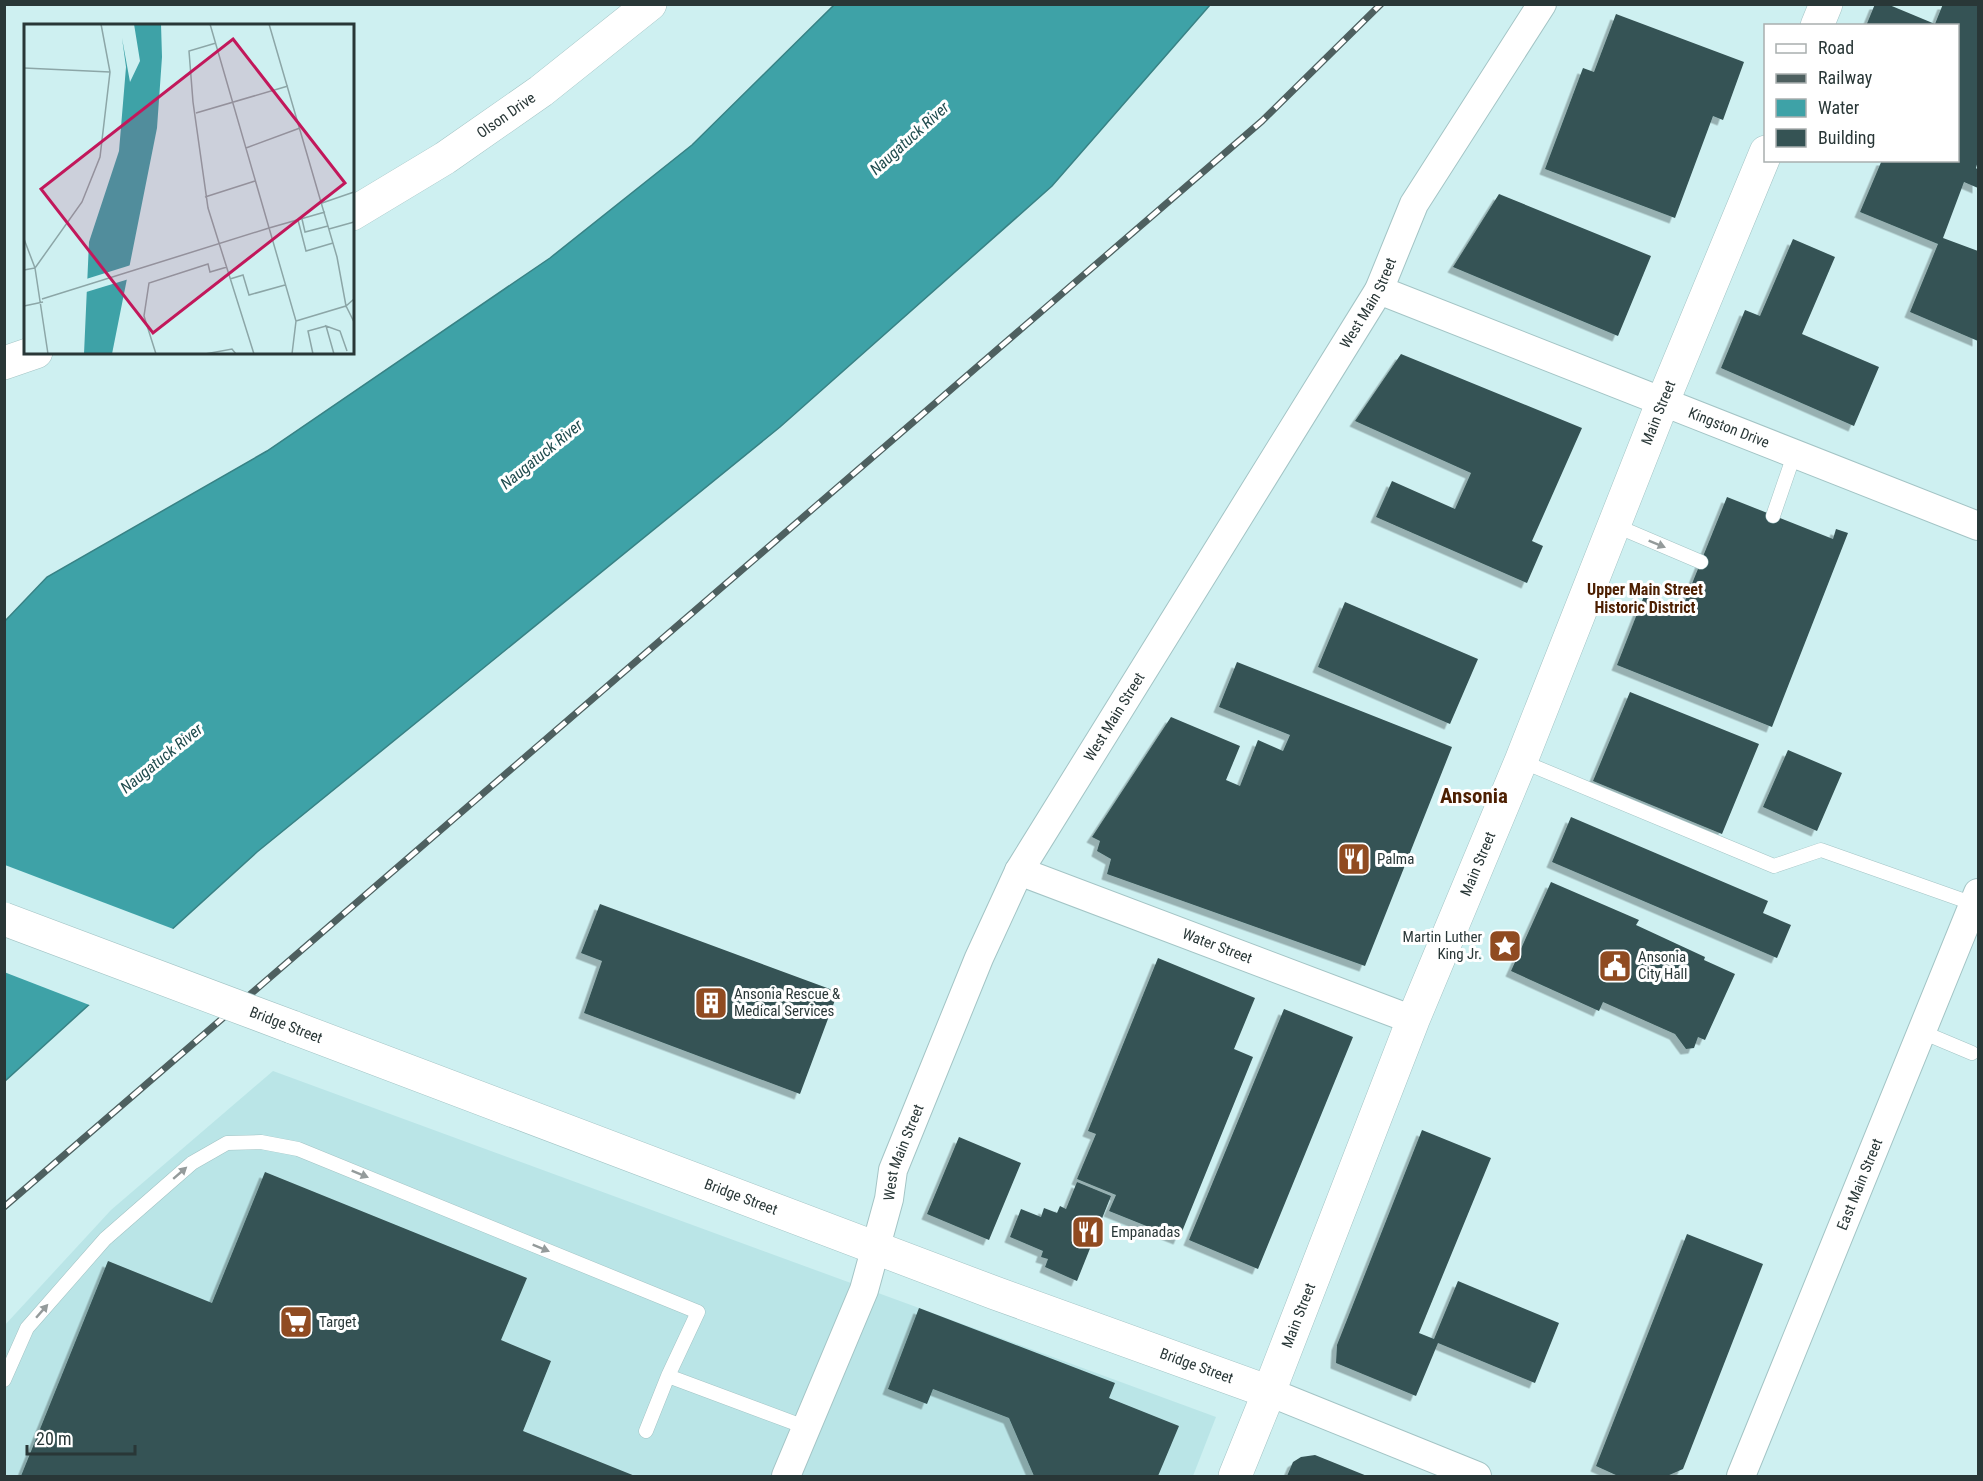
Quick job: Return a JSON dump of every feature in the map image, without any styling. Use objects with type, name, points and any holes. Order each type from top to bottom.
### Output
[{"type":"main road","name":"Olson Drive","points":[[354,213],[445,158],[541,92],[650,4]]},
{"type":"main road","points":[[1818,24],[1826,4]]},
{"type":"main road","name":"Main Street","points":[[1235,1476],[1413,1020],[1521,761],[1662,401],[1764,157]]},
{"type":"main road","points":[[4,363],[30,354]]},
{"type":"main road","name":"Bridge Street","points":[[4,919],[876,1247],[1269,1392]]},
{"type":"street","name":"West Main Street","points":[[786,1476],[864,1290],[889,1199],[893,1170],[979,958],[1019,872],[1379,290],[1414,204],[1542,4]]},
{"type":"street","name":"Kingston Drive","points":[[1379,290],[1978,526]]},
{"type":"street","name":"Water Street","points":[[1019,872],[1413,1020]]},
{"type":"street","name":"East Main Street","points":[[1741,1476],[1976,899]]},
{"type":"street","name":"Bridge Street","points":[[1269,1392],[1477,1476]]},
{"type":"lane","points":[[1773,516],[1795,452]]},
{"type":"lane","points":[[1614,525],[1701,562]]},
{"type":"lane","points":[[1521,761],[1774,866],[1821,850],[1976,899]]},
{"type":"lane","points":[[1922,1032],[1972,1053]]},
{"type":"lane","points":[[4,1380],[27,1328],[105,1239],[192,1163],[227,1143],[261,1142],[298,1149],[698,1312],[668,1376],[646,1431]]},
{"type":"lane","points":[[668,1376],[805,1427]]},
{"type":"shaded area","points":[[273,1071],[1216,1417],[1193,1476],[5,1476],[4,1326],[111,1210]]},
{"type":"water","name":"Naugatuck River","points":[[834,5],[1210,5],[1052,186],[780,427],[257,852],[5,1081],[4,622],[47,577],[267,451],[550,258],[692,145]]},
{"type":"pier","points":[[5,865],[176,930],[92,1006],[4,972]]},
{"type":"building","points":[[1875,4],[1887,4],[1935,24],[1867,24]]},
{"type":"building","points":[[1943,4],[1978,4],[1978,161],[1976,168],[1978,188],[1964,182],[1943,238],[1978,251],[1978,341],[1910,312],[1938,244],[1860,212],[1881,162],[1959,162],[1959,24],[1935,24]]},
{"type":"building","points":[[1616,14],[1744,62],[1723,120],[1713,116],[1675,218],[1545,169],[1583,68],[1594,72]]},
{"type":"building","points":[[1499,194],[1651,256],[1618,336],[1453,267]]},
{"type":"building","points":[[1793,239],[1835,257],[1802,334],[1879,367],[1854,426],[1721,368],[1745,310],[1760,316]]},
{"type":"building","points":[[1401,354],[1582,428],[1532,541],[1543,546],[1527,583],[1376,517],[1392,481],[1455,509],[1471,473],[1355,421]]},
{"type":"building","points":[[1727,497],[1833,539],[1836,529],[1848,533],[1772,727],[1617,665],[1644,596],[1681,611]]},
{"type":"building","points":[[1345,602],[1478,659],[1450,724],[1318,667]]},
{"type":"building","points":[[1237,662],[1452,747],[1365,966],[1107,874],[1111,859],[1097,851],[1100,841],[1092,837],[1171,717],[1240,746],[1226,780],[1240,786],[1258,740],[1283,751],[1290,735],[1219,707]]},
{"type":"building","points":[[1630,692],[1759,744],[1722,834],[1593,781]]},
{"type":"building","points":[[1788,750],[1842,773],[1817,831],[1763,807]]},
{"type":"building","points":[[1571,817],[1768,901],[1763,913],[1791,925],[1777,958],[1552,862]]},
{"type":"building","name":"Ansonia City Hall","points":[[1551,882],[1639,920],[1636,925],[1705,957],[1704,960],[1735,974],[1705,1040],[1698,1037],[1694,1048],[1686,1049],[1675,1034],[1603,1002],[1599,1011],[1511,971]]},
{"type":"building","name":"Ansonia Rescue & Medical Services","points":[[600,904],[838,992],[800,1094],[584,1013],[602,961],[581,953]]},
{"type":"building","points":[[1158,958],[1255,998],[1234,1049],[1253,1057],[1179,1239],[1109,1211],[1116,1195],[1077,1179],[1096,1134],[1088,1131]]},
{"type":"building","points":[[1284,1009],[1353,1037],[1258,1269],[1189,1240]]},
{"type":"building","points":[[1422,1130],[1491,1158],[1419,1333],[1434,1339],[1458,1281],[1559,1323],[1535,1383],[1438,1343],[1416,1396],[1336,1363],[1337,1345]]},
{"type":"building","points":[[959,1137],[1021,1163],[989,1240],[927,1214]]},
{"type":"building","name":"Target","points":[[265,1172],[527,1278],[501,1340],[551,1361],[523,1431],[635,1476],[21,1476],[108,1261],[212,1303]]},
{"type":"building","points":[[1077,1182],[1111,1196],[1077,1281],[1045,1267],[1048,1259],[1041,1257],[1043,1251],[1010,1237],[1021,1209],[1041,1217],[1044,1208],[1057,1213],[1060,1206],[1066,1209]]},
{"type":"building","points":[[1687,1234],[1763,1264],[1683,1469],[1667,1476],[1618,1476],[1596,1466]]},
{"type":"building","points":[[919,1308],[1115,1383],[1109,1398],[1179,1426],[1158,1476],[1034,1476],[1009,1418],[933,1389],[927,1404],[888,1389]]},
{"type":"building","points":[[1315,1455],[1367,1476],[1287,1476],[1293,1462],[1301,1457]]},
{"type":"railway","points":[[4,1207],[1262,121],[1381,4]]},
{"type":"place","name":"Palma","points":[[1354,859]]},
{"type":"place","name":"Martin Luther King Jr.","points":[[1505,946]]},
{"type":"place","name":"Ansonia City Hall","points":[[1615,966]]},
{"type":"place","name":"Ansonia Rescue & Medical Services","points":[[711,1003]]},
{"type":"place","name":"Empanadas","points":[[1088,1232]]},
{"type":"place","name":"Target","points":[[296,1322]]},
{"type":"district","name":"Upper Main Street Historic District","points":[[1645,598]]},
{"type":"district","name":"Ansonia","points":[[1474,796]]}]
